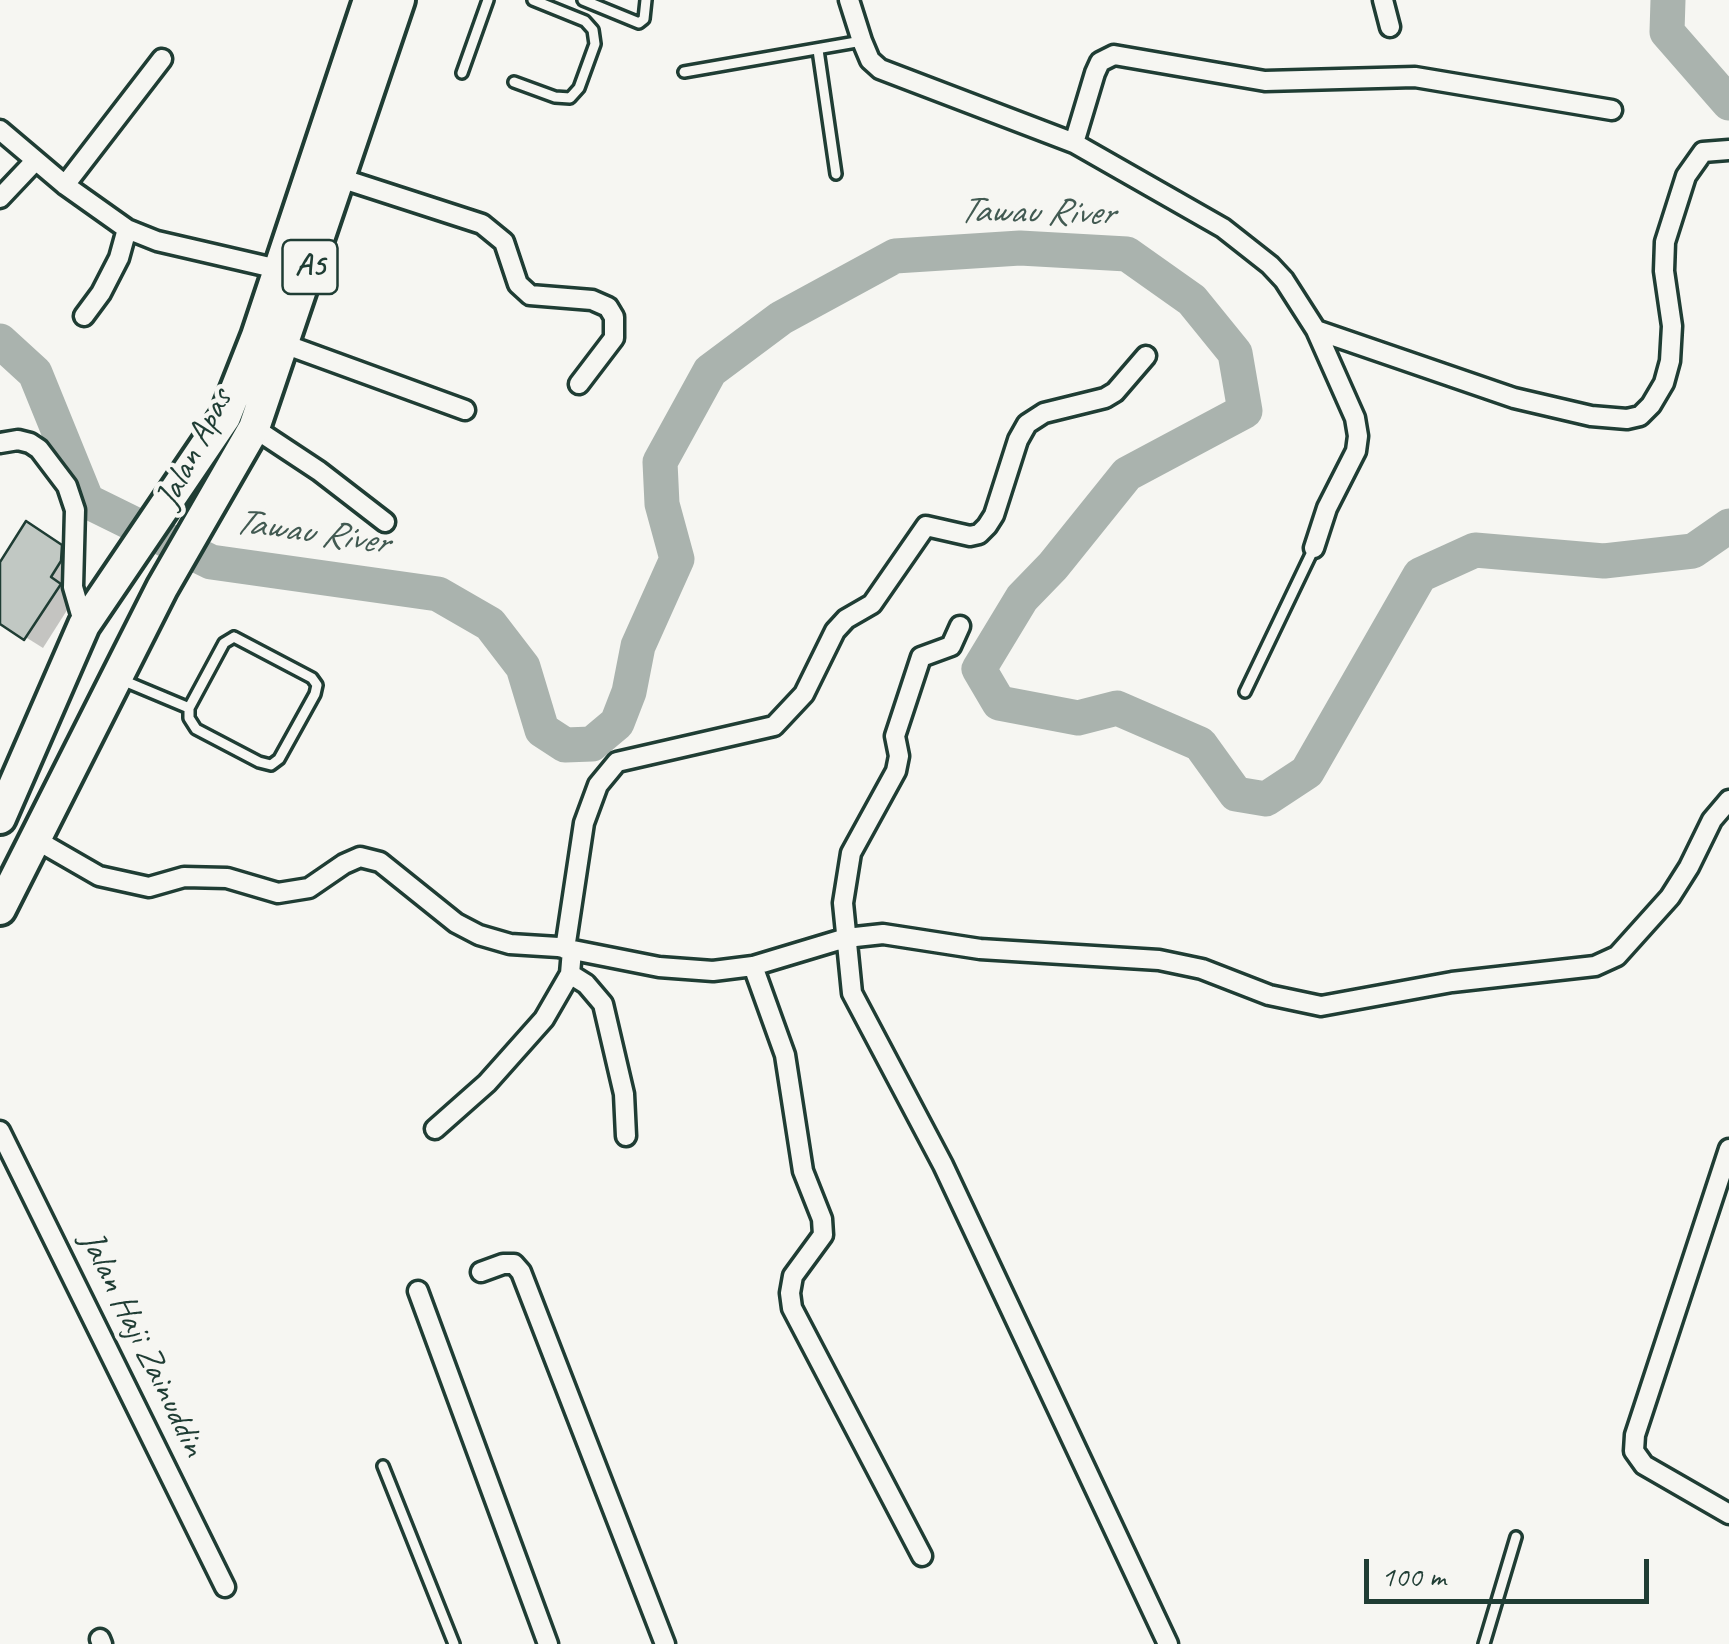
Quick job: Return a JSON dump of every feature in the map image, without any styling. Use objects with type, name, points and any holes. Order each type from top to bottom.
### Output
[{"type":"highway","name":"Jalan Apas","points":[[0,818],[84,625],[225,417],[368,0]]},
{"type":"highway","name":"Jalan Apas","points":[[0,908],[162,588],[254,428],[399,0]]},
{"type":"highway","points":[[278,270],[299,258],[330,208]]},
{"type":"highway","points":[[30,749],[41,746],[82,680],[116,677]]},
{"type":"street","points":[[849,0],[870,60],[880,69],[1074,143],[1223,228],[1284,280],[1316,330],[1355,418],[1358,436],[1356,451],[1327,508],[1314,548]]},
{"type":"street","points":[[1383,0],[1390,28]]},
{"type":"street","points":[[1074,143],[1095,72],[1100,62],[1114,56],[1265,81],[1414,77],[1612,110]]},
{"type":"street","points":[[65,185],[162,59]]},
{"type":"street","points":[[0,130],[65,185],[127,229],[157,242],[278,270]]},
{"type":"street","points":[[1316,330],[1514,398],[1591,416],[1640,416],[1658,394],[1670,361],[1672,326],[1664,271],[1665,242],[1686,176],[1703,152],[1729,150]]},
{"type":"street","points":[[0,198],[35,161]]},
{"type":"street","points":[[340,178],[482,224],[504,242],[518,284],[530,295],[592,300],[608,307],[614,317],[614,338],[579,384]]},
{"type":"street","points":[[84,316],[119,258],[127,229]]},
{"type":"street","points":[[284,344],[465,410]]},
{"type":"street","points":[[435,1129],[487,1083],[544,1019],[570,974],[568,950],[584,824],[598,786],[617,762],[774,726],[804,694],[835,631],[846,619],[872,604],[926,526],[970,536],[987,526],[1027,424],[1044,413],[1105,398],[1146,356]]},
{"type":"street","points":[[254,428],[386,522]]},
{"type":"street","points":[[0,443],[30,442],[67,486],[75,510],[73,587],[84,625]]},
{"type":"street","points":[[960,626],[951,646],[921,657],[896,736],[896,771],[851,853],[844,889],[852,993],[944,1165],[1168,1644]]},
{"type":"street","points":[[34,838],[99,876],[149,887],[184,877],[227,878],[278,893],[309,888],[360,857],[380,862],[456,923],[480,935],[510,944],[658,967],[713,971],[752,966],[846,938],[883,934],[980,949],[1159,960],[1202,970],[1269,995],[1321,1006],[1452,982],[1596,966],[1617,956],[1649,923],[1689,867],[1712,820],[1729,800]]},
{"type":"street","points":[[752,966],[785,1055],[803,1171],[822,1220],[823,1235],[793,1276],[792,1308],[922,1556]]},
{"type":"street","points":[[570,974],[586,984],[603,1004],[624,1094],[626,1136]]},
{"type":"street","name":"Jalan Haji Zainuddin","points":[[0,1131],[225,1586]]},
{"type":"street","points":[[1729,1149],[1636,1435],[1634,1452],[1644,1465],[1729,1514]]},
{"type":"street","points":[[480,1272],[503,1264],[514,1264],[521,1272],[665,1644]]},
{"type":"street","points":[[418,1290],[548,1644]]},
{"type":"lane","points":[[462,73],[488,0]]},
{"type":"lane","points":[[514,82],[556,98],[570,98],[580,88],[595,44],[593,30],[586,22],[533,0]]},
{"type":"lane","points":[[583,0],[638,23],[644,19],[646,0]]},
{"type":"lane","points":[[684,72],[862,40]]},
{"type":"lane","points":[[818,50],[836,174]]},
{"type":"lane","points":[[1245,692],[1314,548]]},
{"type":"lane","points":[[234,638],[312,678],[316,684],[316,694],[280,759],[271,765],[196,729],[189,718],[189,708],[224,643],[234,638]]},
{"type":"lane","points":[[116,677],[189,708]]},
{"type":"lane","points":[[384,1466],[454,1644]]},
{"type":"lane","points":[[1484,1644],[1516,1537]]},
{"type":"building","points":[[26,521],[62,545],[61,561],[51,577],[61,584],[24,640],[0,624],[0,562]]},
{"type":"waterway","name":"Tawau River","points":[[1668,0],[1667,32],[1729,103]]},
{"type":"waterway","name":"Tawau River","points":[[0,341],[35,373],[87,501],[211,562],[438,594],[490,624],[523,667],[542,730],[565,745],[592,744],[617,723],[629,692],[638,646],[677,559],[662,504],[660,462],[710,371],[781,318],[895,256],[1020,248],[1127,254],[1192,300],[1235,353],[1245,411],[1127,474],[1022,598],[979,669],[999,703],[1078,718],[1117,708],[1200,744],[1236,794],[1266,799],[1307,772],[1420,575],[1475,550],[1604,561],[1693,551],[1729,526]]}]
